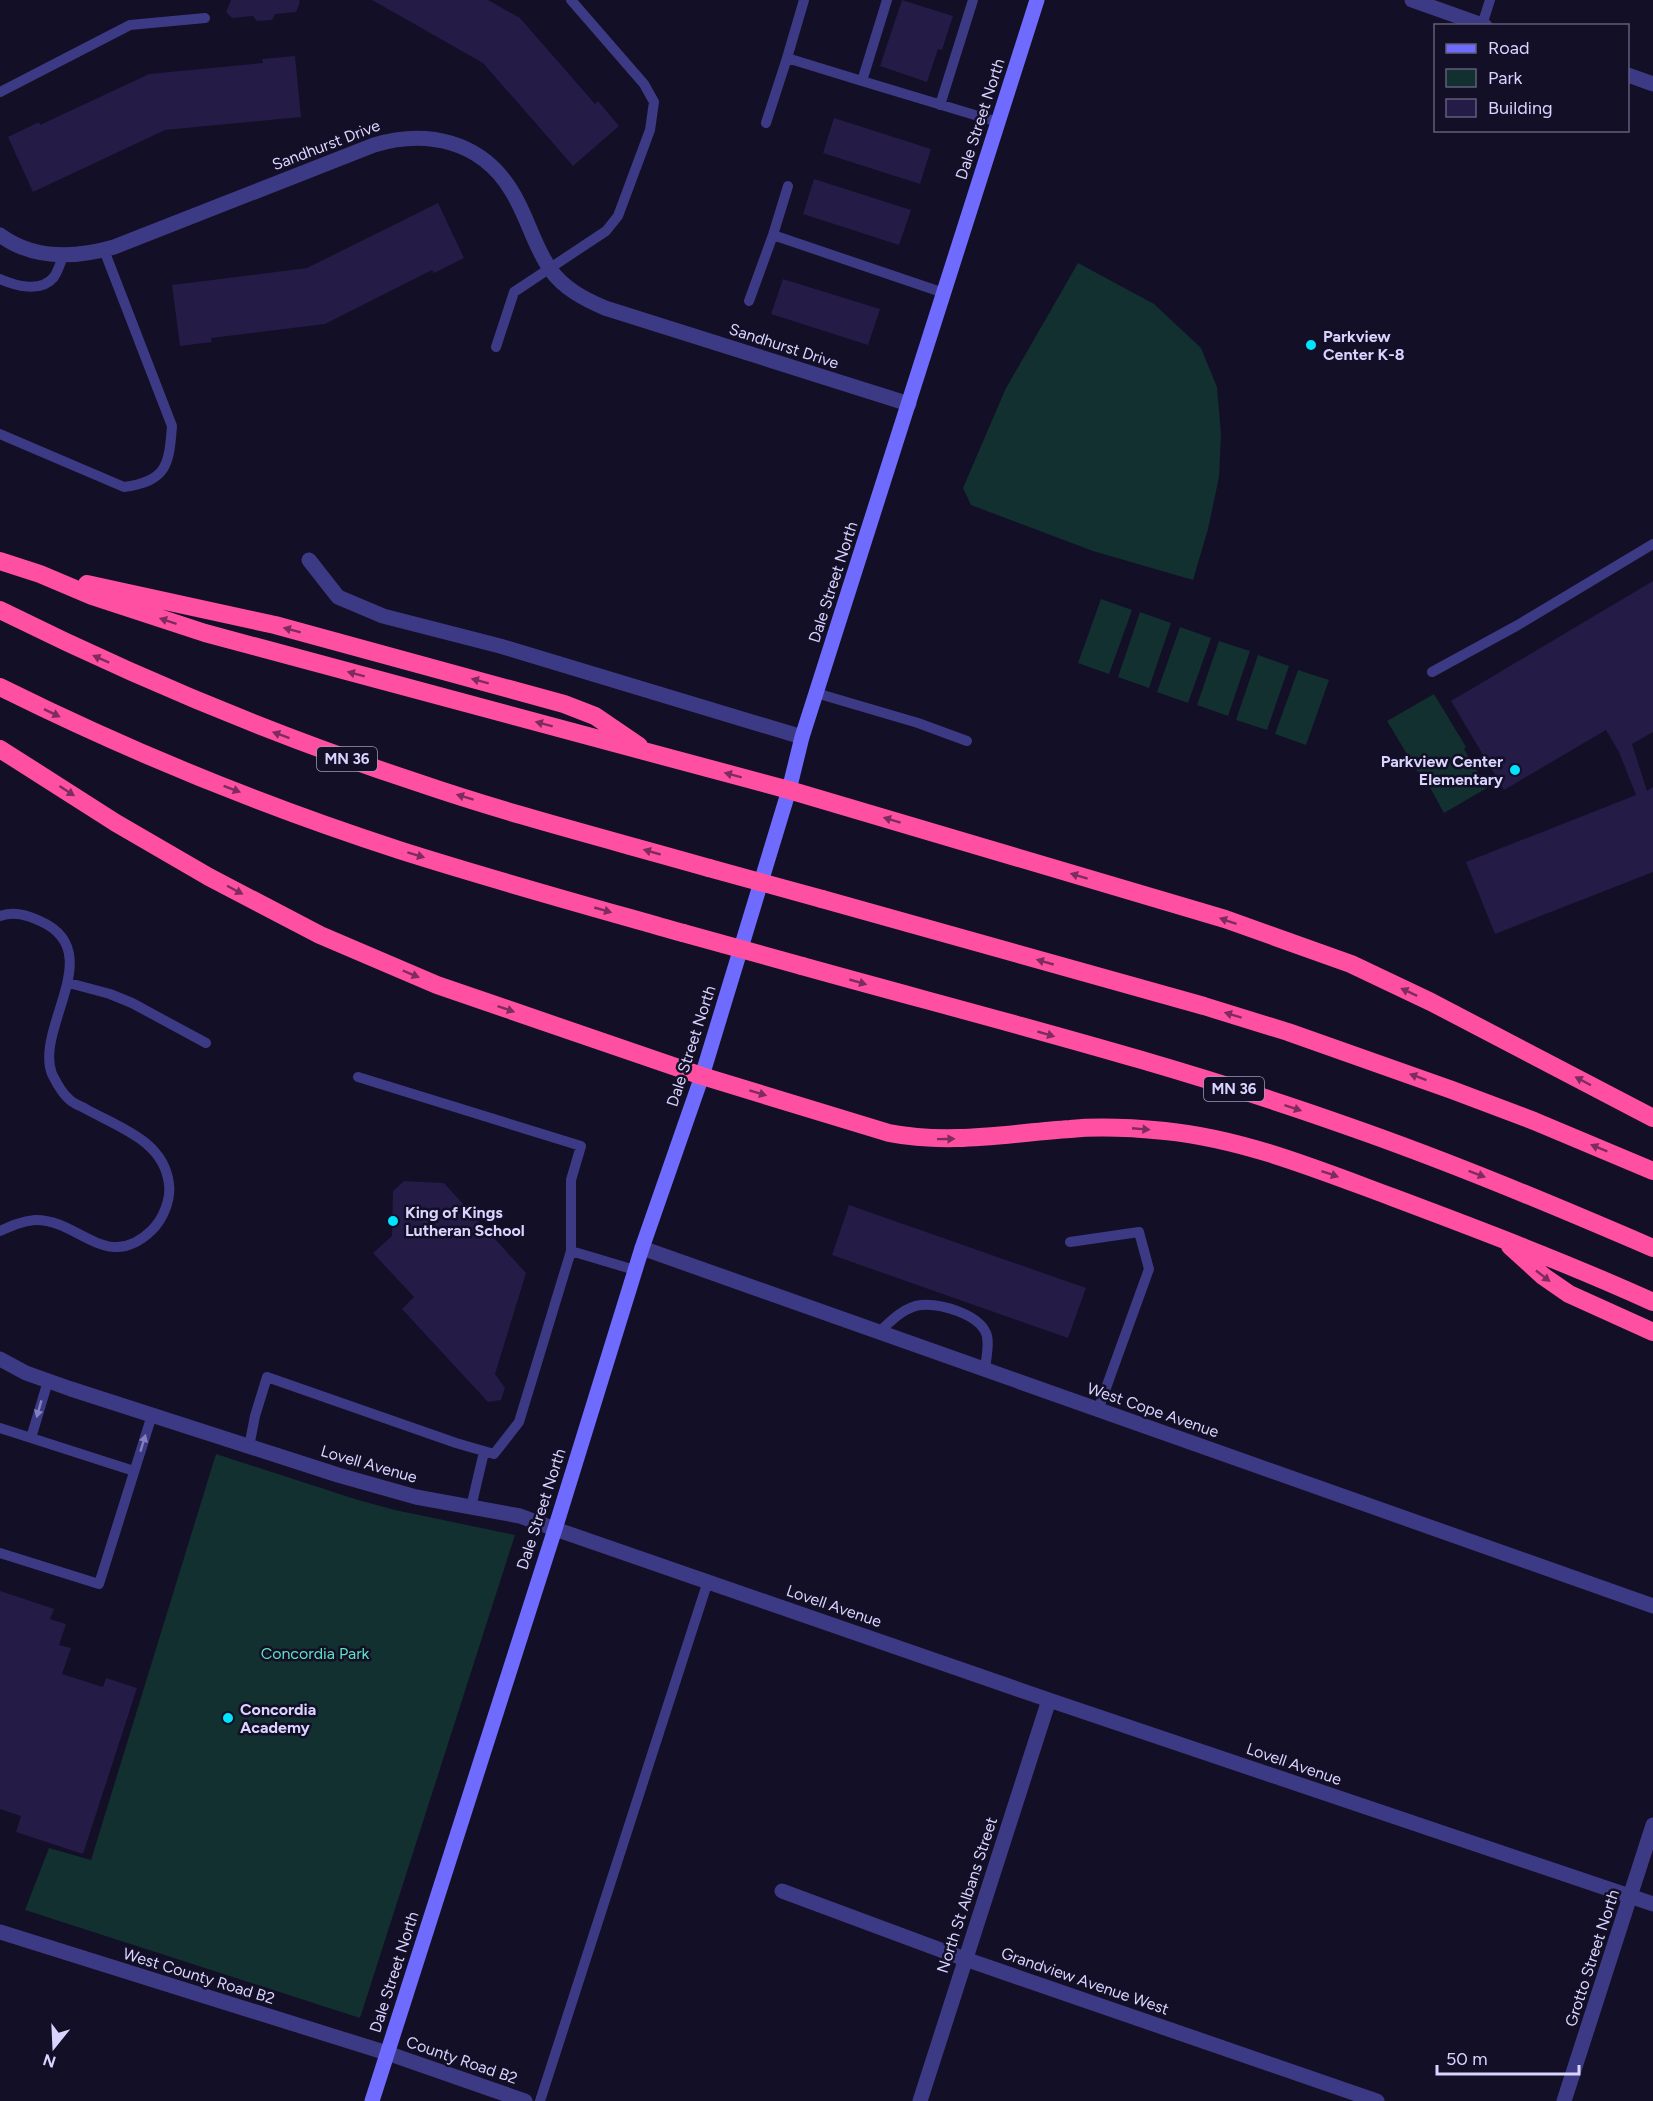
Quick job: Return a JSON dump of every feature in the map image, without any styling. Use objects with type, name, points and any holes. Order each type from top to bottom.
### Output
[{"type":"highway","points":[[0,561],[40,574],[92,596],[205,633],[789,790],[1225,919],[1351,964],[1431,1002],[1653,1118]]},
{"type":"highway","points":[[40,574],[275,625],[564,704],[595,716],[648,752]]},
{"type":"highway","name":"MN 36","points":[[0,610],[93,656],[252,724],[418,783],[709,868],[1204,1006],[1288,1032],[1483,1102],[1653,1171]]},
{"type":"highway","name":"MN 36","points":[[0,687],[64,719],[150,757],[315,821],[476,874],[1186,1074],[1349,1126],[1506,1185],[1653,1248]]},
{"type":"highway","points":[[0,749],[209,877],[320,935],[437,985],[702,1076],[890,1133],[916,1138],[964,1138],[1102,1127],[1135,1128],[1203,1137],[1263,1152],[1333,1175],[1499,1237],[1653,1302]]},
{"type":"highway","points":[[1499,1237],[1543,1276],[1569,1294],[1653,1332]]},
{"type":"main road","name":"Dale Street North","points":[[372,2101],[555,1529],[642,1248],[702,1076],[789,790],[802,737],[1037,0]]},
{"type":"street","points":[[1412,0],[1481,24]]},
{"type":"street","points":[[1629,75],[1653,84]]},
{"type":"street","name":"Sandhurst Drive","points":[[0,235],[23,247],[45,253],[63,255],[93,253],[374,145],[394,139],[417,137],[440,140],[462,147],[481,158],[498,173],[511,190],[536,245],[550,269],[566,287],[586,300],[909,404]]},
{"type":"street","points":[[309,560],[338,597],[383,616],[500,646],[802,737]]},
{"type":"street","name":"West Cope Avenue","points":[[642,1248],[1653,1606]]},
{"type":"street","name":"Lovell Avenue","points":[[0,1359],[48,1381],[381,1488],[416,1497],[520,1516],[1049,1700],[1653,1904]]},
{"type":"street","name":"North St Albans Street","points":[[920,2101],[1049,1700]]},
{"type":"street","name":"Grotto Street North","points":[[1564,2101],[1653,1826]]},
{"type":"street","name":"Grandview Avenue West","points":[[782,1891],[965,1959],[1377,2101]]},
{"type":"street","name":"West County Road B2","points":[[0,1932],[387,2053]]},
{"type":"street","name":"County Road B2","points":[[387,2053],[525,2101]]},
{"type":"lane","points":[[496,347],[514,292],[606,231],[618,216],[650,130],[654,102],[644,84],[570,0]]},
{"type":"lane","points":[[766,123],[804,0]]},
{"type":"lane","points":[[862,81],[887,0]]},
{"type":"lane","points":[[940,105],[973,0]]},
{"type":"lane","points":[[1484,24],[1490,0]]},
{"type":"lane","points":[[0,92],[130,25],[205,18]]},
{"type":"lane","points":[[786,58],[998,123]]},
{"type":"lane","points":[[749,301],[788,186]]},
{"type":"lane","points":[[773,235],[944,292]]},
{"type":"lane","points":[[0,434],[124,487],[142,485],[163,472],[170,453],[172,426],[104,250]]},
{"type":"lane","points":[[0,279],[11,284],[39,287],[52,279],[63,255]]},
{"type":"lane","points":[[1432,672],[1518,625],[1653,544]]},
{"type":"lane","points":[[816,693],[918,723],[967,741]]},
{"type":"lane","points":[[0,916],[26,915],[44,923],[59,934],[66,948],[69,983],[50,1044],[48,1057],[52,1073],[69,1100],[144,1141],[158,1154],[168,1172],[170,1192],[164,1213],[153,1229],[135,1243],[114,1248],[92,1242],[56,1224],[36,1220],[16,1224],[0,1231]]},
{"type":"lane","points":[[69,983],[110,994],[132,1003],[206,1043]]},
{"type":"lane","points":[[249,1447],[255,1416],[267,1377],[494,1454],[519,1422],[571,1251],[571,1180],[581,1146],[358,1077]]},
{"type":"lane","points":[[1070,1242],[1139,1232],[1149,1269],[1098,1410]]},
{"type":"lane","points":[[571,1251],[635,1270]]},
{"type":"lane","points":[[879,1332],[899,1314],[921,1305],[952,1309],[980,1323],[987,1335],[985,1370]]},
{"type":"lane","points":[[31,1438],[48,1381]]},
{"type":"lane","points":[[0,1553],[99,1584],[152,1415]]},
{"type":"lane","points":[[0,1428],[134,1472]]},
{"type":"lane","points":[[471,1507],[484,1452]]},
{"type":"lane","points":[[540,2101],[708,1581]]},
{"type":"green space","points":[[1078,263],[1154,304],[1201,348],[1217,387],[1221,434],[1219,477],[1208,529],[1193,580],[1093,551],[971,505],[963,488],[1006,388]]},
{"type":"green space","points":[[1101,599],[1132,610],[1109,674],[1078,663]]},
{"type":"green space","points":[[1140,612],[1171,623],[1149,688],[1118,677]]},
{"type":"green space","points":[[1180,627],[1211,638],[1188,703],[1157,692]]},
{"type":"green space","points":[[1219,641],[1250,651],[1228,716],[1197,705]]},
{"type":"green space","points":[[1258,655],[1289,666],[1267,730],[1236,720]]},
{"type":"green space","points":[[1298,670],[1329,680],[1306,745],[1275,734]]},
{"type":"green space","points":[[1434,694],[1466,747],[1464,749],[1487,788],[1444,813],[1422,773],[1419,774],[1387,721]]},
{"type":"green space","name":"Concordia Park","points":[[216,1454],[358,1500],[515,1535],[360,2018],[25,1910],[49,1848],[91,1860]]},
{"type":"building","points":[[231,0],[299,0],[300,2],[296,12],[275,14],[272,20],[257,21],[253,16],[232,18],[226,12]]},
{"type":"building","points":[[372,0],[488,0],[520,18],[595,104],[598,101],[619,126],[573,166],[483,63]]},
{"type":"building","points":[[902,0],[953,16],[942,50],[938,49],[927,82],[880,66]]},
{"type":"building","points":[[295,56],[301,117],[165,130],[33,192],[8,137],[39,122],[40,125],[149,74],[263,63],[262,59]]},
{"type":"building","points":[[834,118],[931,149],[920,184],[823,153]]},
{"type":"building","points":[[814,179],[911,210],[899,245],[803,214]]},
{"type":"building","points":[[438,203],[464,258],[434,273],[432,270],[325,324],[211,338],[212,342],[180,346],[172,285],[307,268]]},
{"type":"building","points":[[783,279],[880,309],[868,345],[771,314]]},
{"type":"building","name":"Parkview Center Elementary","points":[[1653,581],[1653,732],[1632,744],[1647,791],[1653,787],[1653,872],[1495,934],[1466,862],[1636,795],[1619,752],[1606,730],[1504,790],[1451,701]]},
{"type":"building","points":[[404,1181],[444,1183],[526,1273],[495,1374],[505,1388],[501,1400],[488,1402],[402,1309],[414,1297],[373,1253],[392,1236],[393,1191]]},
{"type":"building","points":[[849,1205],[1086,1288],[1068,1338],[832,1255]]},
{"type":"building","points":[[0,1591],[54,1609],[50,1619],[66,1624],[59,1645],[71,1648],[62,1674],[103,1687],[106,1678],[137,1688],[83,1854],[16,1832],[21,1816],[0,1809]]},
{"type":"place","name":"Parkview Center K-8","points":[[1311,345]]},
{"type":"place","name":"Parkview Center Elementary","points":[[1515,770]]},
{"type":"place","name":"King of Kings Lutheran School","points":[[393,1221]]},
{"type":"place","name":"Concordia Academy","points":[[228,1718]]}]
